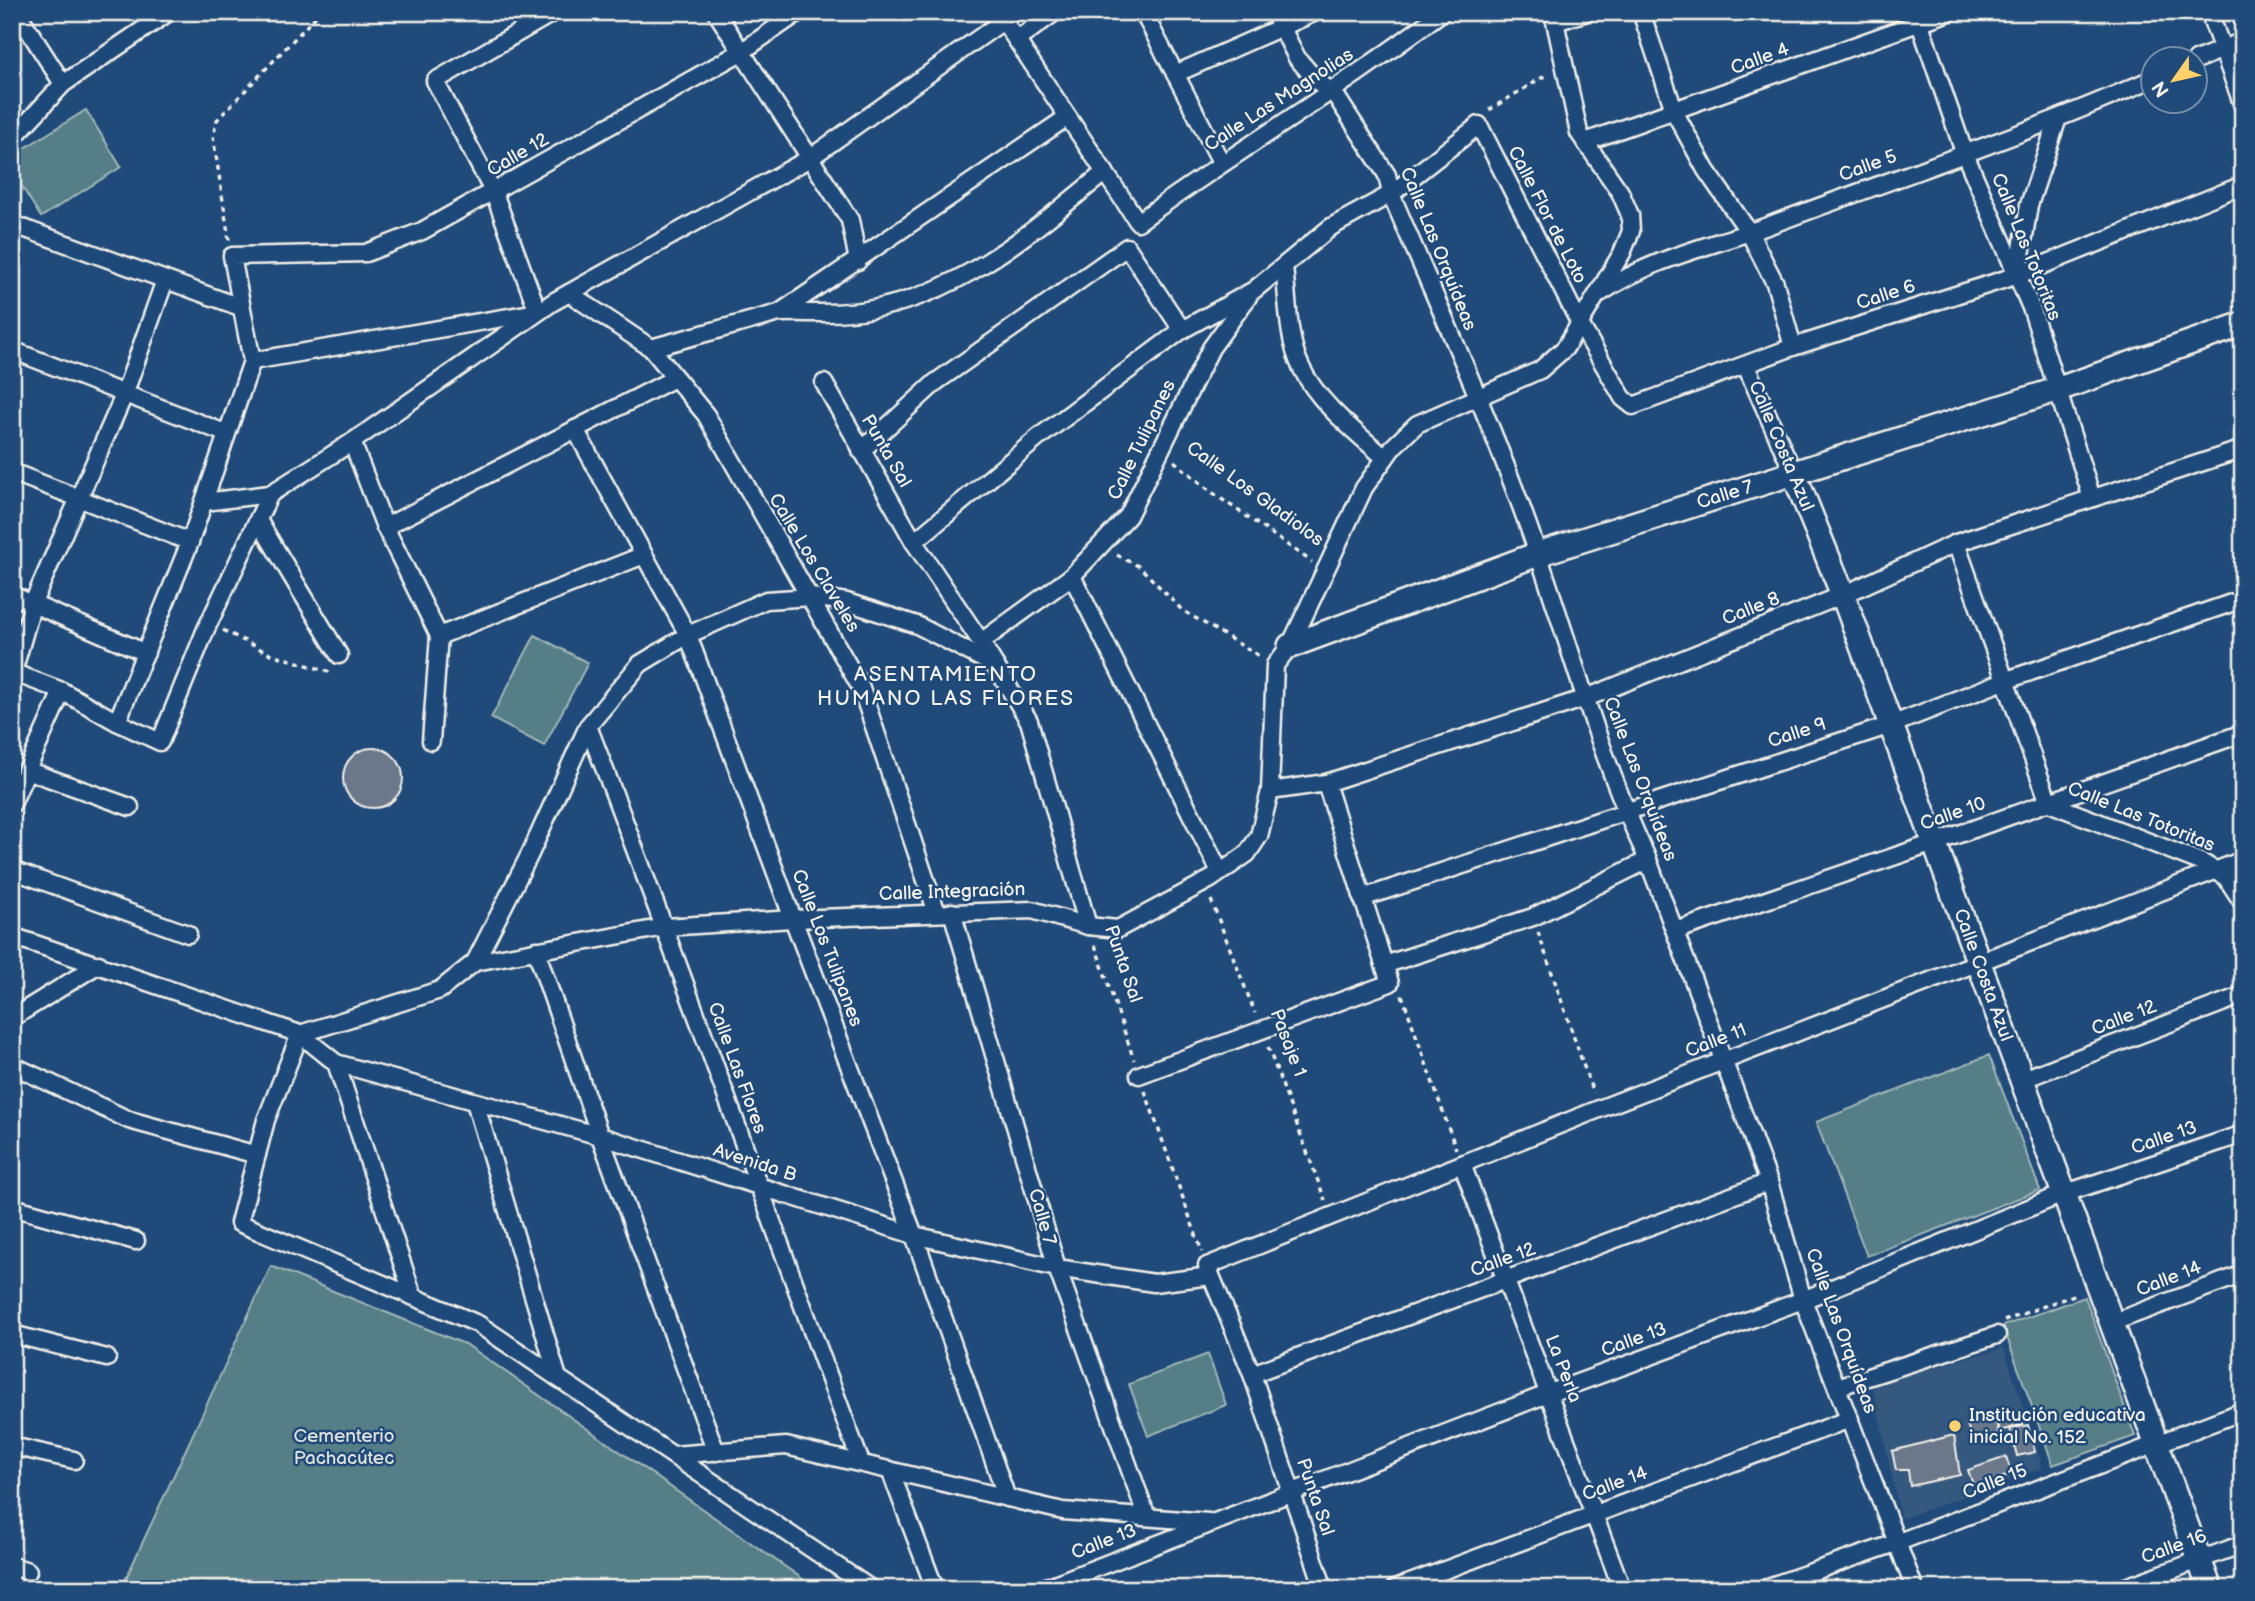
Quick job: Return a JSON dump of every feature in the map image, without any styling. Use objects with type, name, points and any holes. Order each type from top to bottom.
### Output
[{"type":"street","points":[[17,12],[63,83]]},
{"type":"street","points":[[538,312],[494,193],[435,81],[554,12]]},
{"type":"street","points":[[716,12],[850,220],[858,261]]},
{"type":"street","name":"Calle 12","points":[[232,256],[366,253],[422,232],[741,52],[799,12]]},
{"type":"street","points":[[1018,39],[1055,12]]},
{"type":"street","points":[[1143,12],[1221,162]]},
{"type":"street","name":"Calle Las Orquídeas","points":[[1274,12],[1297,58],[1318,82],[1334,93],[1387,175],[1391,194],[1477,397],[1538,554],[1625,811],[1648,860],[1769,1182],[1803,1300],[1915,1589]]},
{"type":"street","points":[[1175,74],[1317,12]]},
{"type":"street","name":"Calle Las Magnolias","points":[[1105,172],[1138,222],[1221,162],[1334,93],[1443,12]]},
{"type":"street","points":[[1275,665],[1290,646],[1364,488],[1385,458],[1417,424],[1540,370],[1565,348],[1600,294],[1622,253],[1631,231],[1630,215],[1620,192],[1579,134],[1555,17],[1587,12]]},
{"type":"street","points":[[1641,12],[1675,113],[1706,170],[1749,232],[1775,284],[1793,347]]},
{"type":"street","name":"Calle 4","points":[[1585,142],[1675,113],[1918,18],[1949,12]]},
{"type":"street","points":[[2209,12],[2243,106]]},
{"type":"street","points":[[12,139],[63,83],[160,15]]},
{"type":"street","points":[[204,502],[271,494],[352,442],[538,312],[810,158],[1000,17],[1018,39],[1066,118],[1105,172],[988,264],[933,290],[867,310],[779,313],[651,348]]},
{"type":"street","name":"Calle Las Totoritas","points":[[1918,18],[1964,152],[2018,275],[2092,498]]},
{"type":"street","points":[[2210,53],[2243,41]]},
{"type":"street","name":"Calle 5","points":[[1600,294],[1646,265],[1749,232],[1964,152],[2057,121],[2140,84]]},
{"type":"street","points":[[779,313],[1066,118]]},
{"type":"street","points":[[2018,275],[2029,205],[2057,121]]},
{"type":"street","name":"Calle Tulipanes","points":[[914,542],[1039,437],[1182,330],[1254,290],[1331,227],[1391,194],[1479,125]]},
{"type":"street","name":"Calle Flor de Loto","points":[[1479,125],[1580,324]]},
{"type":"street","name":"Calle 6","points":[[1580,324],[1623,398],[1633,406],[1793,347],[2018,275],[2243,185]]},
{"type":"street","points":[[12,224],[240,307]]},
{"type":"street","points":[[861,451],[936,382],[1127,247],[1182,330]]},
{"type":"street","points":[[117,722],[190,542],[225,433],[252,361],[232,256]]},
{"type":"street","points":[[1284,267],[1293,342],[1301,368],[1346,423],[1385,458]]},
{"type":"street","points":[[165,281],[124,395],[81,499],[33,603],[13,672],[62,691],[117,722],[160,742],[209,622],[271,494]]},
{"type":"street","name":"Calle Tulipanes","points":[[981,642],[1072,576],[1102,547],[1128,516],[1211,348],[1254,290]]},
{"type":"street","name":"Calle Los Claveles","points":[[569,293],[651,348],[706,415],[861,688],[944,912]]},
{"type":"street","points":[[252,361],[538,312]]},
{"type":"street","name":"Calle 7","points":[[1290,646],[1538,554],[2056,390],[2243,324]]},
{"type":"street","points":[[12,350],[225,433]]},
{"type":"street","name":"Calle Costa Azul","points":[[1746,366],[1794,474],[1843,596],[2210,1589]]},
{"type":"street","points":[[385,527],[675,378]]},
{"type":"street","name":"Punta Sal","points":[[824,383],[914,542],[981,642],[1029,721],[1088,926]]},
{"type":"street","name":"Calle Los Tulipanes","points":[[575,429],[688,635],[914,1235],[1007,1498]]},
{"type":"street","points":[[352,442],[385,527],[439,636],[431,741]]},
{"type":"street","name":"Calle 8","points":[[1270,791],[1326,783],[1586,698],[1843,596],[1956,543],[2243,449]]},
{"type":"street","points":[[12,472],[190,542]]},
{"type":"street","points":[[258,520],[340,655]]},
{"type":"street","points":[[1956,543],[2049,803]]},
{"type":"street","points":[[439,636],[644,555]]},
{"type":"street","points":[[1072,576],[1220,872]]},
{"type":"street","points":[[12,595],[146,653]]},
{"type":"street","name":"Calle Integración","points":[[300,1034],[440,990],[475,962],[530,854],[588,726],[640,664],[688,635],[766,600],[811,597],[847,602],[917,625],[996,666]]},
{"type":"street","name":"Calle 9","points":[[1362,898],[1891,725],[2004,681],[2243,599]]},
{"type":"street","name":"Calle Integración","points":[[475,962],[664,927],[793,919],[1032,910],[1088,926],[1118,929],[1204,882],[1247,854],[1259,835],[1270,791],[1275,665]]},
{"type":"street","points":[[12,804],[62,691]]},
{"type":"street","name":"Calle Las Flores","points":[[588,726],[861,1463]]},
{"type":"street","name":"Calle 10","points":[[1675,931],[2049,803],[2243,733]]},
{"type":"street","points":[[26,770],[130,807]]},
{"type":"street","points":[[1139,1075],[1390,983],[1326,783]]},
{"type":"street","name":"Calle Las Totoritas","points":[[2049,803],[2215,870],[2226,877],[2243,903]]},
{"type":"street","points":[[1384,965],[1533,918],[1648,860]]},
{"type":"street","name":"Calle 11","points":[[1209,1271],[1599,1109],[2243,860]]},
{"type":"street","points":[[12,870],[188,934]]},
{"type":"street","name":"Calle 7","points":[[944,912],[1057,1268],[1147,1517]]},
{"type":"street","name":"Avenida B","points":[[12,936],[300,1034],[336,1063],[600,1136],[914,1235],[1057,1268],[1154,1283],[1209,1271]]},
{"type":"street","points":[[536,950],[600,1136],[716,1452]]},
{"type":"street","points":[[12,1018],[99,964]]},
{"type":"street","name":"Calle 12","points":[[2021,1080],[2243,995]]},
{"type":"street","points":[[300,1034],[266,1120],[239,1223],[478,1324],[871,1589]]},
{"type":"street","points":[[336,1063],[413,1296]]},
{"type":"street","points":[[12,1065],[128,1120],[257,1155]]},
{"type":"street","points":[[475,1102],[558,1378]]},
{"type":"street","name":"Calle 13","points":[[1041,1589],[1550,1393],[1803,1300],[2063,1194],[2243,1133]]},
{"type":"street","name":"La Perla","points":[[1462,1164],[1622,1589]]},
{"type":"street","name":"Calle 12","points":[[1252,1374],[1769,1182]]},
{"type":"street","points":[[12,1207],[136,1241]]},
{"type":"street","name":"Punta Sal","points":[[1209,1271],[1252,1374],[1324,1589]]},
{"type":"street","name":"Calle 14","points":[[2111,1323],[2243,1274]]},
{"type":"street","points":[[12,1334],[107,1358]]},
{"type":"street","points":[[1837,1387],[1997,1335]]},
{"type":"street","name":"Calle 15","points":[[1762,1589],[1896,1543],[2243,1411]]},
{"type":"street","name":"Calle 14","points":[[1394,1589],[1850,1419]]},
{"type":"street","points":[[12,1446],[74,1460]]},
{"type":"street","points":[[673,1455],[786,1446],[1063,1511],[1215,1523]]},
{"type":"street","points":[[890,1470],[935,1589]]},
{"type":"street","name":"Calle 16","points":[[2120,1589],[2243,1544]]},
{"type":"path","points":[[232,256],[213,136],[216,120],[230,102],[320,12]]},
{"type":"path","points":[[1479,125],[1488,110],[1564,63]]},
{"type":"path","name":"Calle Los Gladiolos","points":[[1161,451],[1213,493],[1325,571]]},
{"type":"path","points":[[1102,547],[1140,567],[1182,610],[1275,665]]},
{"type":"path","points":[[209,622],[268,653],[334,674]]},
{"type":"path","name":"Pasaje 1","points":[[1204,882],[1331,1219]]},
{"type":"path","points":[[1533,918],[1599,1109]]},
{"type":"path","name":"Punta Sal","points":[[1088,926],[1209,1271]]},
{"type":"path","points":[[1390,983],[1400,990],[1462,1164]]},
{"type":"path","points":[[1997,1335],[1997,1323],[2096,1286]]},
{"type":"shaded area","name":"Institución educativa inicial No. 152","points":[[2004,1348],[2043,1468],[1901,1519],[1872,1384]]},
{"type":"green space","points":[[86,110],[121,167],[41,217],[12,171],[12,156]]},
{"type":"green space","points":[[535,635],[588,663],[544,746],[491,718]]},
{"type":"green space","points":[[1989,1055],[2040,1190],[1867,1256],[1816,1122]]},
{"type":"green space","name":"Cementerio Pachacútec","points":[[271,1266],[467,1345],[817,1589],[121,1589]]},
{"type":"green space","points":[[2085,1297],[2135,1436],[2053,1465],[2003,1326]]},
{"type":"green space","points":[[1208,1354],[1226,1405],[1148,1436],[1129,1384]]},
{"type":"building","points":[[373,748],[394,757],[403,778],[394,799],[373,808],[352,799],[343,778],[352,757]]},
{"type":"building","points":[[2018,1411],[2023,1424],[2000,1431],[1996,1418]]},
{"type":"building","points":[[1994,1416],[1999,1433],[1972,1440],[1967,1424]]},
{"type":"building","points":[[2028,1425],[2035,1452],[2017,1456],[2010,1429]]},
{"type":"building","points":[[1954,1435],[1960,1475],[1910,1486],[1908,1470],[1896,1470],[1892,1451]]},
{"type":"building","points":[[2006,1457],[2012,1474],[1974,1487],[1968,1470]]},
{"type":"place","name":"Institución educativa inicial No. 152","points":[[1955,1426]]},
{"type":"district","name":"ASENTAMIENTO HUMANO LAS FLORES","points":[[946,686]]}]
